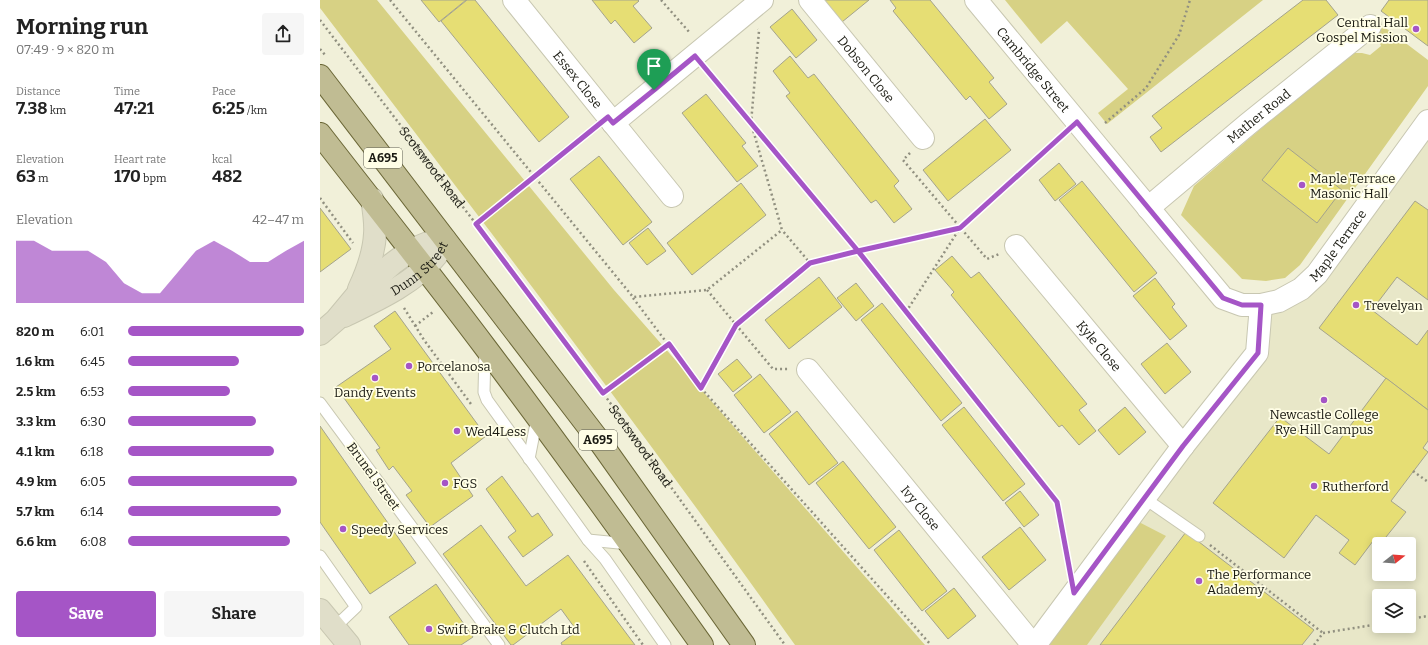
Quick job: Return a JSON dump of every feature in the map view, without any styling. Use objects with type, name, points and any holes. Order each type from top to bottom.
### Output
[{"type":"main road","name":"A695","points":[[320,76],[600,442],[744,645]]},
{"type":"main road","name":"A695","points":[[320,134],[485,346],[702,645]]},
{"type":"street","name":"Essex Close","points":[[514,0],[672,196]]},
{"type":"street","points":[[611,120],[699,52],[762,0]]},
{"type":"street","name":"Dobson Close","points":[[810,0],[923,138]]},
{"type":"street","name":"Cambridge Street","points":[[976,0],[1223,298],[1242,305],[1270,303]]},
{"type":"street","name":"Mather Road","points":[[1148,208],[1248,124],[1370,26]]},
{"type":"street","name":"Maple Terrace","points":[[1270,303],[1301,289],[1317,274],[1428,121]]},
{"type":"street","name":"Dunn Street","points":[[356,296],[365,275],[374,242],[375,221],[372,200]]},
{"type":"street","name":"Dunn Street","points":[[328,327],[356,296],[381,272],[411,250],[428,243],[445,240]]},
{"type":"street","name":"Dunn Street","points":[[328,327],[393,291],[425,268],[437,255],[445,240]]},
{"type":"street","name":"Kyle Close","points":[[1016,246],[1183,446]]},
{"type":"street","points":[[1034,645],[1183,446],[1258,353],[1270,303]]},
{"type":"street","name":"Ivy Close","points":[[808,370],[1034,645]]},
{"type":"street","points":[[320,610],[350,645]]},
{"type":"lane","points":[[485,346],[484,392],[487,400],[588,540],[605,559],[665,645]]},
{"type":"lane","name":"Brunel Street","points":[[320,403],[499,645]]},
{"type":"lane","points":[[529,459],[537,417]]},
{"type":"lane","points":[[1144,498],[1199,536]]},
{"type":"lane","points":[[588,540],[630,544]]},
{"type":"lane","points":[[320,556],[356,607],[335,627]]},
{"type":"path","points":[[662,0],[699,52],[1057,502],[1074,593]]},
{"type":"path","points":[[906,312],[960,228],[1083,129],[1146,88],[1179,35],[1190,0]]},
{"type":"path","name":"Scotswood Road","points":[[320,20],[603,393],[784,645]]},
{"type":"path","points":[[476,224],[611,120]]},
{"type":"path","points":[[923,138],[903,160],[960,228],[988,259],[1016,246]]},
{"type":"path","points":[[320,198],[358,248]]},
{"type":"path","points":[[701,388],[736,325],[810,263],[960,228]]},
{"type":"path","points":[[782,230],[810,263]]},
{"type":"path","points":[[707,290],[773,369],[808,370]]},
{"type":"path","points":[[633,297],[701,388],[932,645]]},
{"type":"path","points":[[415,326],[434,311]]},
{"type":"path","points":[[603,393],[669,344]]},
{"type":"path","points":[[1413,471],[1428,482]]},
{"type":"path","points":[[1199,536],[1323,634]]},
{"type":"path","points":[[1416,618],[1428,616]]},
{"type":"path","points":[[1314,645],[1323,634],[1372,625]]},
{"type":"shaded area","points":[[320,0],[377,0],[614,290],[925,645],[795,645],[620,404],[320,8]]},
{"type":"shaded area","points":[[1005,0],[1263,0],[1107,124],[1098,113],[1128,89],[1067,21],[1041,44]]},
{"type":"shaded area","points":[[1379,23],[1428,60],[1428,86],[1300,265],[1285,278],[1266,281],[1242,279],[1181,215],[1194,186],[1349,53],[1362,53],[1370,55],[1381,46],[1376,34]]},
{"type":"shaded area","name":"Newcastle College Rye Hill Campus","points":[[1428,121],[1428,645],[1035,645],[1257,353],[1261,305],[1301,289]]},
{"type":"shaded area","points":[[1135,520],[1166,536],[1087,645],[1045,645]]},
{"type":"building","points":[[421,0],[466,0],[439,22]]},
{"type":"building","points":[[467,0],[475,0],[569,117],[539,142],[441,21]]},
{"type":"building","points":[[592,0],[638,0],[639,1],[633,6],[652,28],[634,43],[615,20],[611,24]]},
{"type":"building","points":[[823,0],[869,0],[842,22]]},
{"type":"building","points":[[890,0],[930,0],[994,78],[989,82],[1007,104],[989,119],[970,96],[966,100],[893,11],[896,8]]},
{"type":"building","points":[[1303,0],[1326,0],[1338,15],[1161,152],[1150,137],[1162,128],[1152,116]]},
{"type":"building","name":"Central Hall Gospel Mission","points":[[1389,0],[1428,0],[1428,46],[1381,11]]},
{"type":"building","points":[[792,9],[817,40],[796,58],[770,27]]},
{"type":"building","points":[[790,56],[808,78],[814,74],[899,181],[894,186],[912,209],[894,223],[876,200],[871,203],[786,96],[790,93],[773,71]]},
{"type":"building","points":[[706,94],[746,143],[742,146],[758,166],[737,182],[682,113]]},
{"type":"building","points":[[985,119],[1011,150],[948,201],[923,170]]},
{"type":"building","name":"Maple Terrace Masonic Hall","points":[[1288,148],[1342,190],[1317,223],[1262,180]]},
{"type":"building","points":[[599,156],[652,222],[623,245],[570,179]]},
{"type":"building","points":[[1059,163],[1076,184],[1055,201],[1039,180]]},
{"type":"building","points":[[1082,181],[1157,273],[1134,292],[1059,200]]},
{"type":"building","points":[[741,183],[766,215],[692,275],[667,243]]},
{"type":"building","name":"Trevelyan","points":[[1415,201],[1428,210],[1428,300],[1397,277],[1372,310],[1417,345],[1428,330],[1428,410],[1319,328]]},
{"type":"building","points":[[320,208],[351,249],[320,272]]},
{"type":"building","points":[[648,228],[666,251],[647,265],[629,243]]},
{"type":"building","points":[[952,256],[971,278],[979,272],[1087,404],[1079,410],[1096,431],[1079,445],[1062,425],[1059,427],[951,295],[954,292],[935,270]]},
{"type":"building","points":[[819,277],[842,307],[789,349],[765,320]]},
{"type":"building","points":[[1155,278],[1175,304],[1172,307],[1187,326],[1170,340],[1133,296]]},
{"type":"building","points":[[856,283],[874,306],[856,321],[837,298]]},
{"type":"building","points":[[882,303],[962,403],[941,421],[861,320]]},
{"type":"building","points":[[395,311],[486,436],[451,463],[473,496],[430,527],[406,495],[412,491],[393,466],[389,470],[376,450],[380,448],[336,387],[391,349],[374,326]]},
{"type":"building","points":[[1167,343],[1191,372],[1165,394],[1141,364]]},
{"type":"building","points":[[737,359],[752,377],[733,392],[718,374]]},
{"type":"building","points":[[760,374],[791,412],[764,433],[734,395]]},
{"type":"building","name":"Rutherford","points":[[1386,378],[1428,410],[1428,441],[1423,448],[1428,452],[1391,501],[1406,512],[1386,537],[1372,537],[1372,542],[1355,565],[1339,553],[1349,540],[1316,515],[1284,558],[1213,503],[1280,417],[1329,454]]},
{"type":"building","points":[[964,407],[1025,484],[1003,501],[942,425]]},
{"type":"building","points":[[1125,407],[1146,432],[1119,455],[1098,430]]},
{"type":"building","points":[[797,411],[838,463],[809,485],[769,434]]},
{"type":"building","points":[[320,426],[416,563],[370,594],[320,522]]},
{"type":"building","points":[[843,461],[896,527],[869,549],[816,483]]},
{"type":"building","points":[[502,476],[532,517],[538,513],[553,535],[523,557],[508,537],[516,531],[486,489]]},
{"type":"building","points":[[1020,491],[1039,515],[1024,527],[1005,503]]},
{"type":"building","points":[[481,525],[526,586],[568,555],[635,645],[562,645],[561,643],[577,631],[561,609],[511,645],[443,554]]},
{"type":"building","points":[[1020,527],[1046,560],[1009,590],[982,557]]},
{"type":"building","points":[[899,530],[947,591],[922,611],[874,550]]},
{"type":"building","name":"The Performance Adademy","points":[[1186,532],[1314,630],[1302,645],[1100,645]]},
{"type":"building","points":[[436,584],[473,637],[461,645],[409,645],[389,617]]},
{"type":"building","points":[[954,588],[976,616],[948,639],[925,611]]},
{"type":"place","name":"Central Hall Gospel Mission","points":[[1416,29]]},
{"type":"place","name":"Maple Terrace Masonic Hall","points":[[1302,185]]},
{"type":"place","name":"Trevelyan","points":[[1356,305]]},
{"type":"place","name":"Porcelanosa","points":[[409,366]]},
{"type":"place","name":"Dandy Events","points":[[375,378]]},
{"type":"place","name":"Newcastle College Rye Hill Campus","points":[[1324,400]]},
{"type":"place","name":"Wed4Less","points":[[457,431]]},
{"type":"place","name":"FGS","points":[[445,483]]},
{"type":"place","name":"Rutherford","points":[[1314,486]]},
{"type":"place","name":"Speedy Services","points":[[343,529]]},
{"type":"place","name":"The Performance Adademy","points":[[1199,581]]},
{"type":"place","name":"Swift Brake & Clutch Ltd","points":[[429,629]]},
{"type":"route","points":[[654,90],[613,123],[608,117],[476,224],[603,393],[669,344],[701,388],[736,325],[810,263],[858,251],[1057,502],[1074,593],[1183,446],[1258,353],[1261,305],[1242,305],[1223,298],[1077,122],[960,228],[858,251],[695,56],[654,90]]}]
